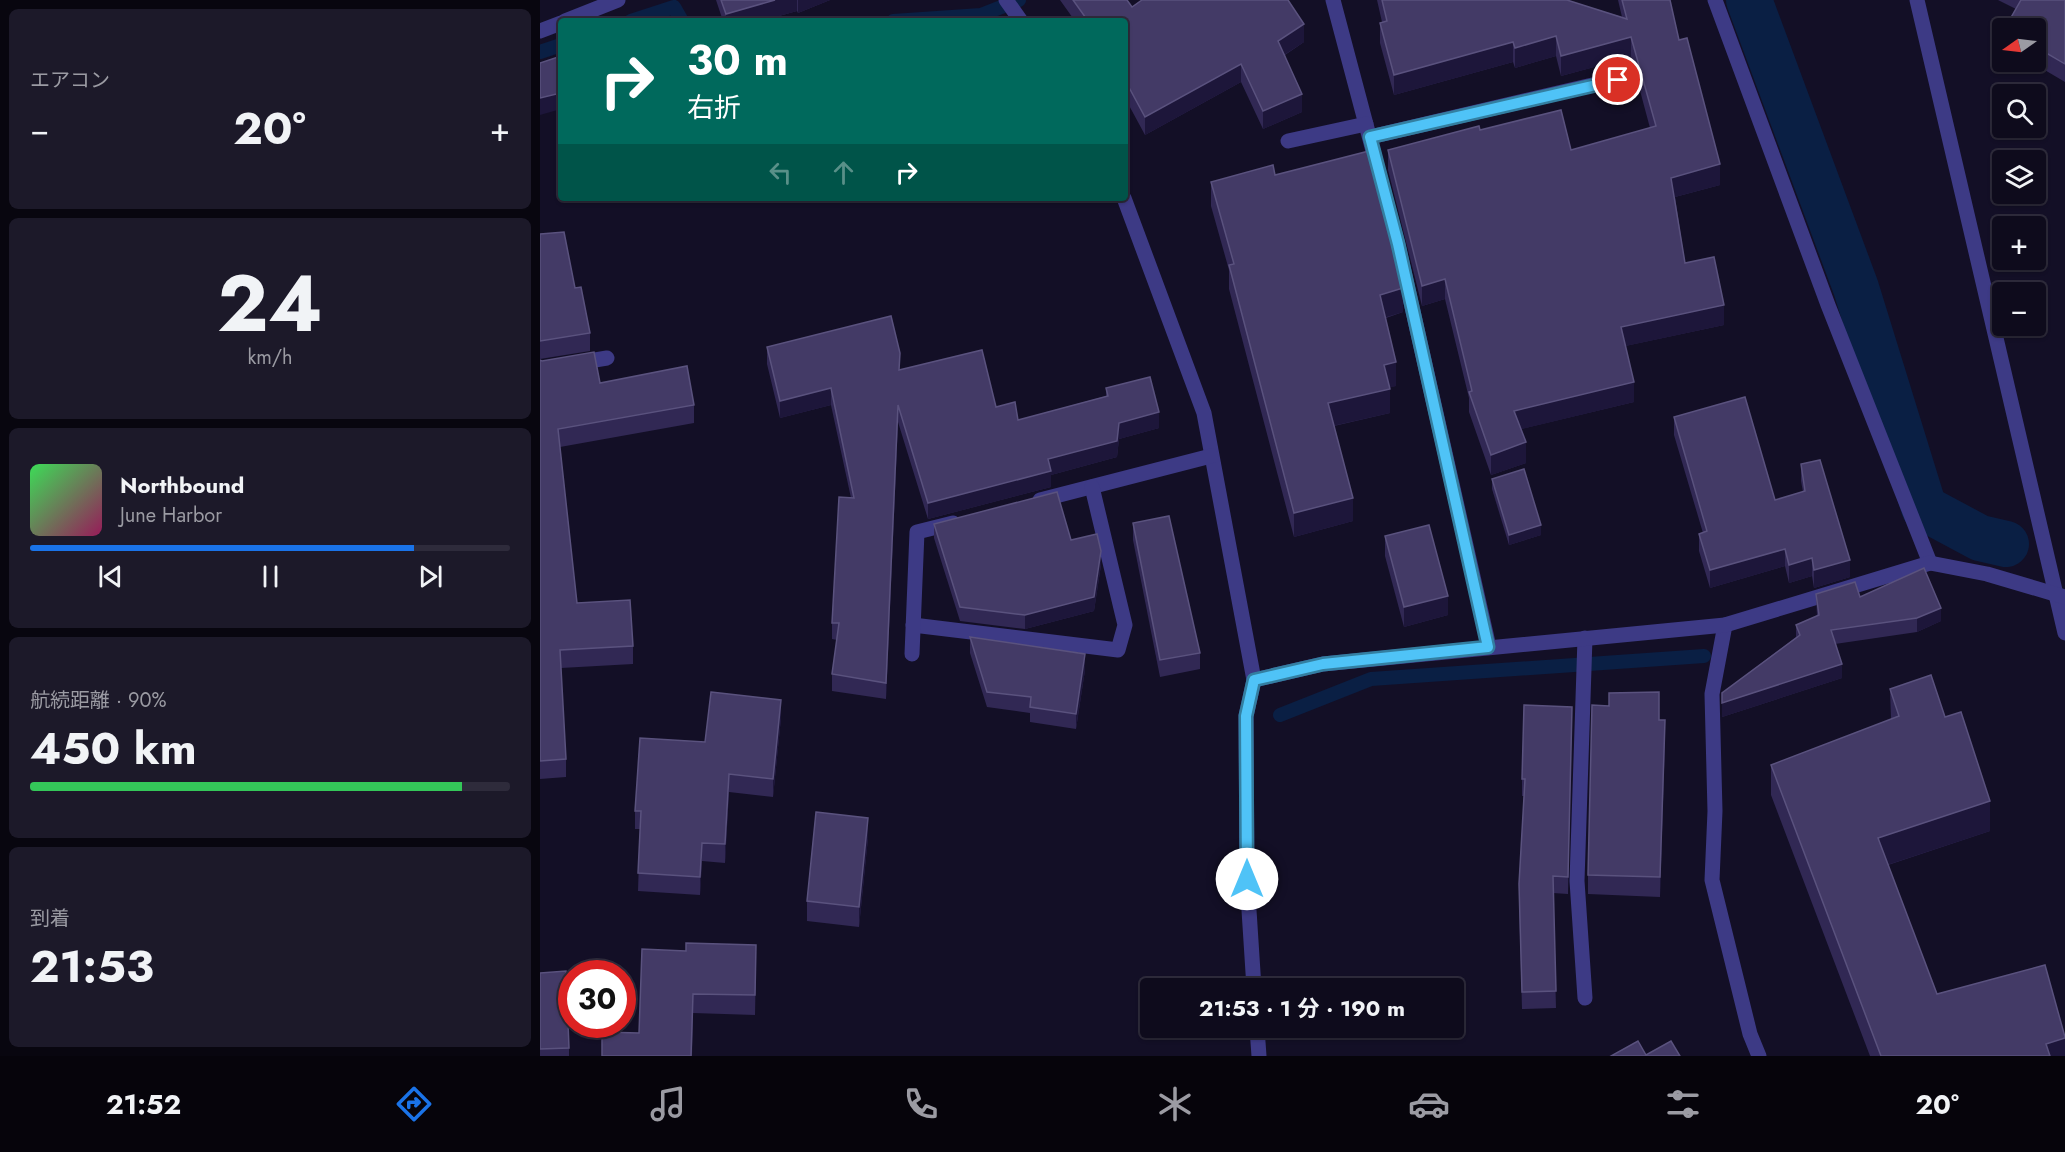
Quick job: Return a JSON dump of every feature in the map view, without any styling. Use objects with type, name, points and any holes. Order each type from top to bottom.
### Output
[{"type":"street","points":[[573,18],[618,0]]},
{"type":"street","points":[[1006,0],[1019,18]]},
{"type":"street","points":[[1333,0],[1398,244],[1488,647]]},
{"type":"street","points":[[1715,0],[1828,305],[1930,563]]},
{"type":"street","points":[[1917,0],[2061,596],[2065,633]]},
{"type":"street","points":[[540,31],[558,24]]},
{"type":"street","points":[[1288,141],[1368,131],[1618,80]]},
{"type":"street","points":[[1125,201],[1204,413],[1254,680],[1246,716],[1247,879],[1253,978]]},
{"type":"street","points":[[540,369],[608,358]]},
{"type":"street","points":[[1026,504],[1211,456]]},
{"type":"street","points":[[913,625],[1118,650],[1125,625],[1092,487]]},
{"type":"street","points":[[912,654],[917,532],[972,518]]},
{"type":"street","points":[[1254,680],[1323,664],[1725,625],[1930,563],[1987,574],[2061,596]]},
{"type":"street","points":[[1725,625],[1712,694],[1715,812],[1712,880],[1749,1034],[1759,1056]]},
{"type":"street","points":[[1584,638],[1577,881],[1585,998]]},
{"type":"street","points":[[1257,1038],[1258,1056]]},
{"type":"building","points":[[721,0],[775,0],[726,14]]},
{"type":"building","points":[[1073,0],[1127,0],[1132,7],[1142,0],[1288,0],[1304,24],[1278,41],[1302,94],[1263,111],[1241,64],[1145,117],[1128,86],[1128,18],[1086,18]]},
{"type":"building","points":[[1382,0],[1567,0],[1627,19],[1622,0],[1670,0],[1679,40],[1687,38],[1720,164],[1671,178],[1685,263],[1714,257],[1724,305],[1621,327],[1634,382],[1514,411],[1526,442],[1491,455],[1469,392],[1472,391],[1445,279],[1422,286],[1388,150],[1479,126],[1480,130],[1561,110],[1571,150],[1656,126],[1631,37],[1561,56],[1556,36],[1515,48],[1513,42],[1394,75],[1380,23],[1387,21]]},
{"type":"building","points":[[2021,0],[2065,0],[2065,64],[2046,53],[2046,18],[2011,18]]},
{"type":"building","points":[[558,57],[558,94],[540,98],[540,63]]},
{"type":"building","points":[[1369,151],[1403,288],[1380,295],[1396,362],[1384,365],[1390,389],[1328,403],[1353,498],[1294,513],[1229,265],[1234,264],[1211,182],[1273,165],[1275,175]]},
{"type":"building","points":[[564,232],[575,288],[581,287],[590,333],[540,341],[540,234]]},
{"type":"building","points":[[891,316],[900,353],[899,370],[982,350],[996,407],[1015,402],[1018,420],[1108,396],[1106,388],[1150,377],[1159,412],[1119,423],[1117,441],[1048,459],[1051,471],[928,503],[898,405],[886,683],[832,674],[839,623],[832,623],[839,497],[854,498],[831,388],[780,401],[767,347]]},
{"type":"building","points":[[594,352],[600,383],[687,366],[694,405],[558,429],[577,603],[630,600],[633,646],[560,650],[566,759],[540,761],[540,360]]},
{"type":"building","points":[[1745,397],[1775,500],[1805,491],[1801,464],[1820,460],[1850,560],[1814,570],[1812,558],[1789,565],[1785,549],[1710,570],[1699,534],[1707,531],[1674,417]]},
{"type":"building","points":[[1524,469],[1541,525],[1509,535],[1492,479]]},
{"type":"building","points":[[1057,492],[1071,540],[1097,534],[1101,551],[1094,597],[1025,615],[960,607],[934,524]]},
{"type":"building","points":[[1169,516],[1200,653],[1160,660],[1133,523]]},
{"type":"building","points":[[1429,525],[1448,596],[1404,607],[1385,536]]},
{"type":"building","points":[[1924,568],[1941,608],[1917,618],[1831,630],[1842,664],[1722,703],[1722,693],[1800,635],[1796,625],[1819,615],[1816,594],[1855,582],[1860,597]]},
{"type":"building","points":[[970,637],[1085,654],[1076,714],[1030,707],[1031,697],[987,692]]},
{"type":"building","points":[[1931,675],[1945,717],[1961,712],[1990,801],[1878,838],[1937,994],[2045,965],[2065,1037],[2046,1044],[2050,1056],[1881,1056],[1771,765],[1899,716],[1890,689]]},
{"type":"building","points":[[711,692],[781,700],[773,779],[729,774],[725,844],[702,843],[700,877],[638,873],[641,811],[635,811],[640,738],[705,742]]},
{"type":"building","points":[[1659,692],[1659,720],[1665,720],[1660,877],[1588,875],[1592,705],[1609,706],[1609,693]]},
{"type":"building","points":[[1524,705],[1572,707],[1568,877],[1553,876],[1556,991],[1522,992],[1519,884],[1525,779],[1522,779]]},
{"type":"building","points":[[816,812],[868,818],[859,907],[807,901]]},
{"type":"building","points":[[686,943],[756,945],[755,995],[693,994],[691,1056],[602,1056],[602,1038],[636,1038],[636,1033],[639,1033],[642,949],[686,951]]},
{"type":"building","points":[[558,972],[558,1038],[569,1038],[569,1048],[540,1049],[540,973]]},
{"type":"building","points":[[1638,1041],[1646,1055],[1671,1041],[1680,1056],[1611,1056]]},
{"type":"waterway","points":[[937,18],[981,15],[1019,0]]},
{"type":"waterway","points":[[1749,0],[1856,288],[1924,508],[1980,538],[2006,544]]},
{"type":"waterway","points":[[640,18],[674,7],[680,18]]},
{"type":"waterway","points":[[540,52],[558,46]]},
{"type":"waterway","points":[[1280,715],[1371,679],[1704,656]]},
{"type":"route","points":[[1247,879],[1246,716],[1254,680],[1323,664],[1488,647],[1398,244],[1370,137],[1618,80]]}]
